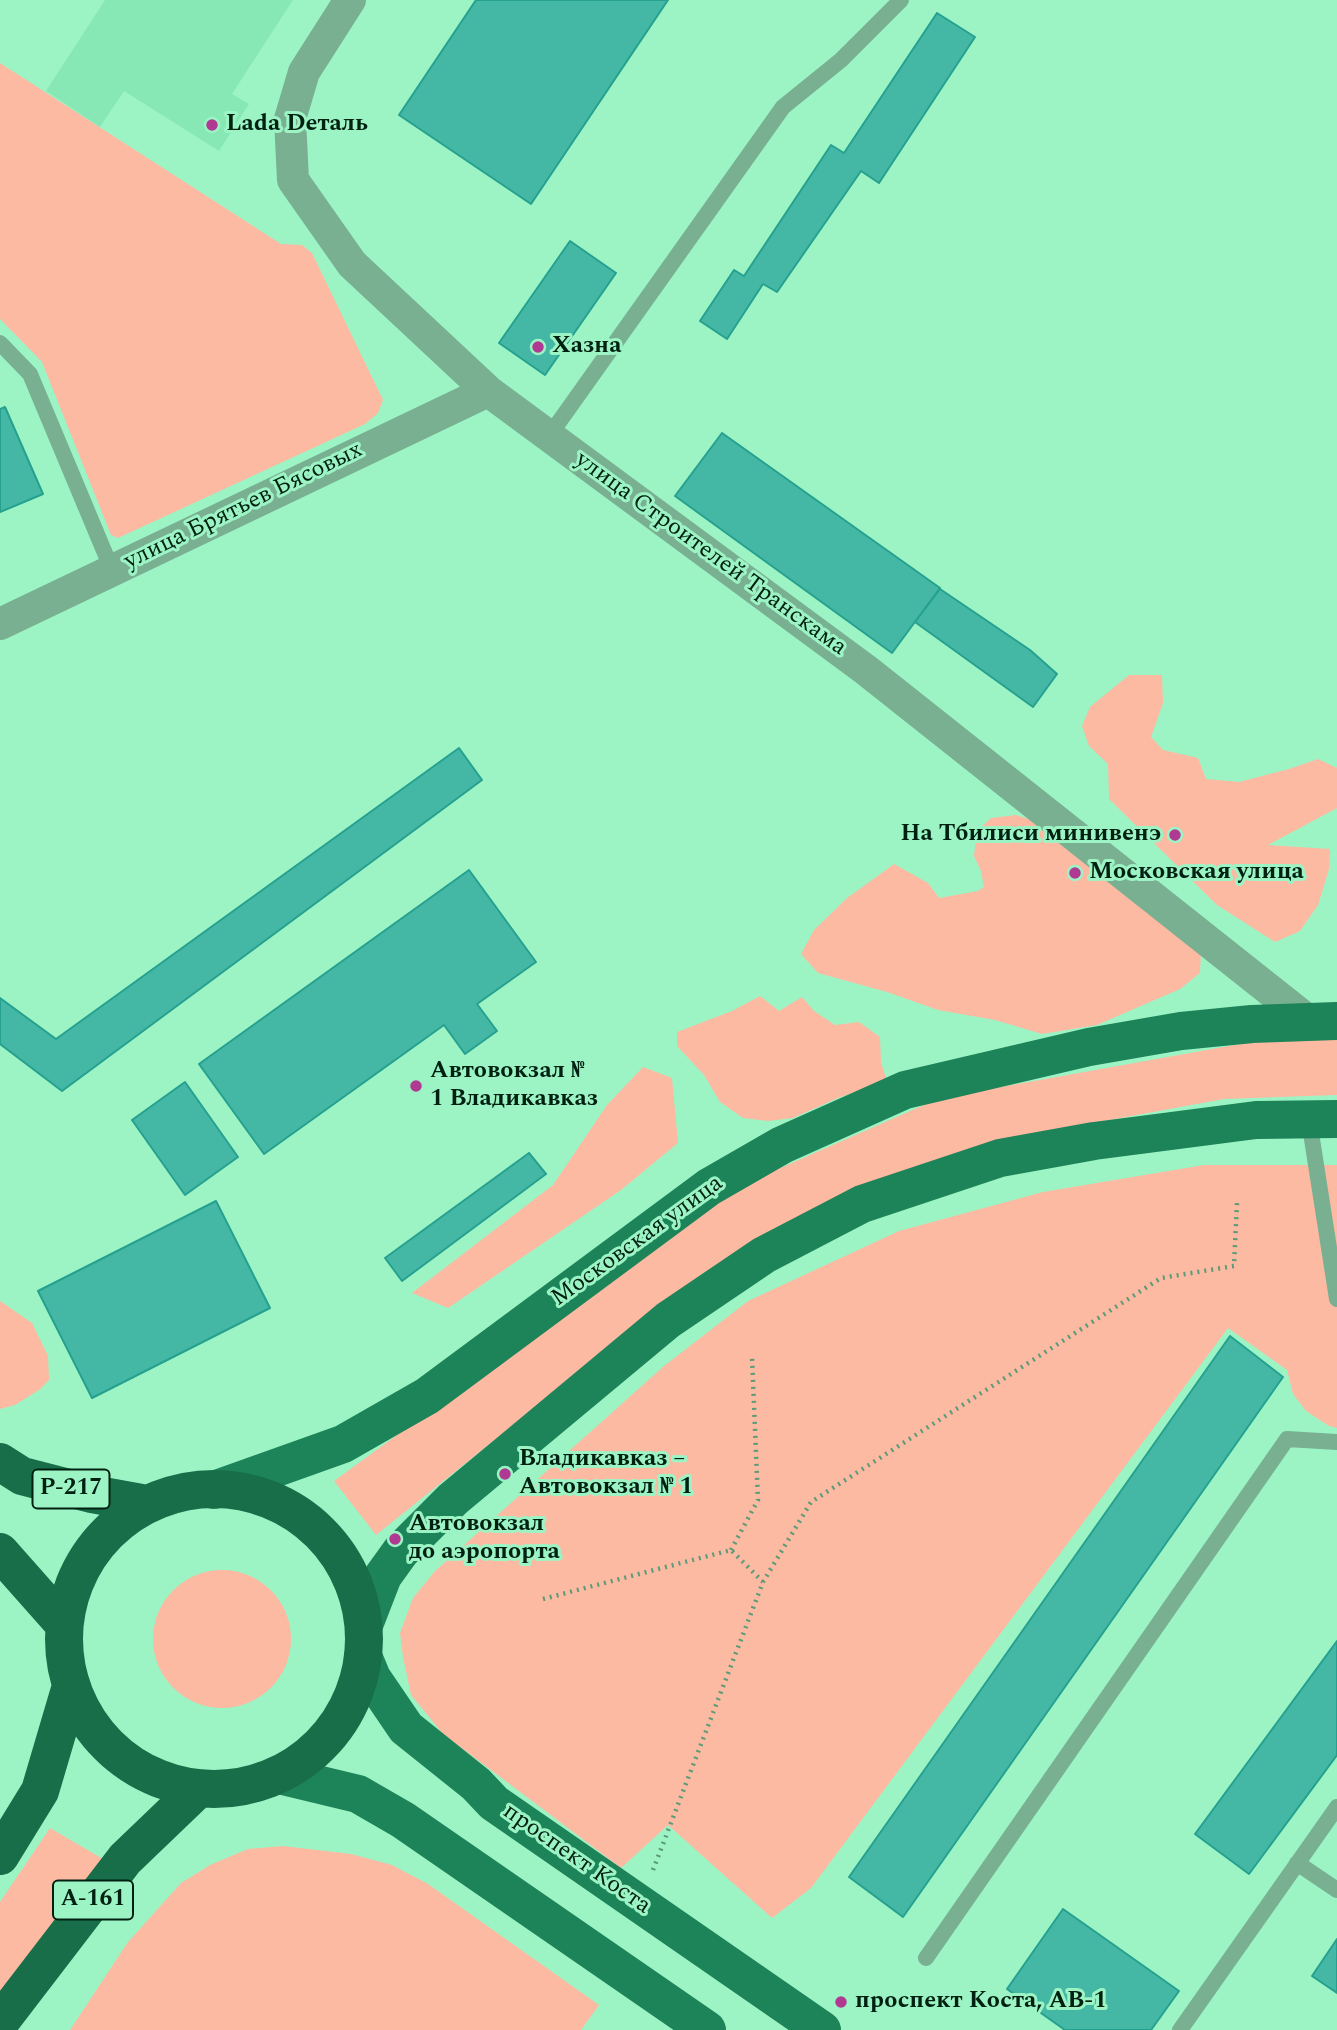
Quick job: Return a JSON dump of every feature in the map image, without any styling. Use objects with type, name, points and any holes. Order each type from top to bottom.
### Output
[{"type":"highway","name":"Р-217","points":[[0,1462],[22,1476],[92,1494],[147,1504]]},
{"type":"highway","points":[[188,1490],[214,1490],[235,1490],[273,1500],[304,1517],[332,1543],[357,1586],[364,1640],[357,1692],[336,1731],[307,1760],[279,1775],[198,1789],[170,1784],[128,1765],[99,1738],[79,1709],[71,1686],[62,1653],[61,1621],[71,1590],[91,1551],[117,1523],[147,1504],[188,1490]]},
{"type":"highway","points":[[0,1552],[61,1621]]},
{"type":"highway","points":[[0,1856],[40,1791],[71,1686]]},
{"type":"highway","name":"А-161","points":[[0,2022],[125,1859],[198,1789]]},
{"type":"main road","name":"Московская улица","points":[[214,1490],[343,1444],[427,1396],[709,1187],[782,1145],[905,1090],[1089,1046],[1181,1031],[1252,1024],[1324,1022]]},
{"type":"main road","points":[[364,1640],[383,1576],[401,1551],[453,1499],[668,1320],[764,1255],[862,1204],[1000,1158],[1094,1141],[1256,1120],[1323,1119]]},
{"type":"main road","name":"проспект Коста","points":[[364,1640],[372,1678],[407,1728],[495,1803],[822,2030]]},
{"type":"main road","points":[[279,1775],[358,1794],[403,1820],[707,2030]]},
{"type":"street","name":"улица Строителей Транскама","points":[[350,0],[304,72],[290,119],[293,180],[352,264],[488,391],[866,670],[1324,1022]]},
{"type":"street","name":"улица Брятьев Бясовых","points":[[0,624],[488,391]]},
{"type":"lane","points":[[549,436],[783,107],[841,60],[901,0]]},
{"type":"lane","points":[[0,342],[30,374],[112,570]]},
{"type":"lane","points":[[1323,1119],[1337,1299]]},
{"type":"lane","points":[[926,1958],[1287,1438],[1337,1442]]},
{"type":"lane","points":[[1180,2030],[1337,1807]]},
{"type":"lane","points":[[1297,1864],[1337,1890]]},
{"type":"path","points":[[652,1871],[763,1582],[811,1502],[1161,1278],[1234,1266],[1237,1203]]},
{"type":"path","points":[[543,1599],[731,1550],[758,1500],[752,1357]]},
{"type":"path","points":[[731,1550],[763,1582]]},
{"type":"shaded area","points":[[105,0],[293,0],[232,94],[249,104],[219,151],[124,91],[100,127],[46,91]]},
{"type":"shaded area","points":[[0,63],[281,244],[302,245],[312,253],[383,400],[378,413],[365,424],[118,538],[111,535],[42,362],[0,319]]},
{"type":"shaded area","points":[[1129,675],[1162,675],[1163,703],[1151,737],[1163,750],[1198,758],[1206,779],[1239,782],[1318,759],[1337,768],[1337,808],[1268,845],[1330,849],[1329,869],[1318,905],[1300,931],[1275,942],[1217,905],[1109,799],[1108,764],[1089,746],[1082,726],[1090,707]]},
{"type":"shaded area","points":[[1016,815],[1038,822],[1201,952],[1200,973],[1180,989],[1097,1025],[1042,1034],[995,1020],[938,1010],[887,992],[818,973],[801,954],[814,930],[847,898],[894,864],[928,883],[939,898],[978,891],[984,887],[974,856],[977,831],[991,818]]},
{"type":"shaded area","points":[[760,996],[779,1011],[802,997],[814,1011],[835,1025],[859,1022],[880,1037],[881,1062],[887,1081],[838,1098],[793,1118],[768,1121],[743,1118],[720,1102],[704,1075],[677,1046],[677,1032],[732,1011]]},
{"type":"shaded area","points":[[1337,1037],[1337,1095],[1224,1099],[1001,1140],[866,1184],[703,1273],[376,1535],[334,1481],[737,1187],[940,1098],[1273,1038]]},
{"type":"shaded area","points":[[643,1067],[672,1078],[678,1143],[621,1190],[448,1308],[412,1293],[553,1185],[607,1105]]},
{"type":"shaded area","points":[[1204,1165],[1337,1165],[1337,1428],[1306,1411],[1293,1394],[1287,1370],[1228,1328],[811,1888],[772,1918],[668,1825],[621,1868],[443,1734],[411,1695],[400,1633],[413,1598],[435,1571],[664,1366],[748,1301],[899,1231],[1043,1192]]},
{"type":"shaded area","points":[[0,1301],[32,1323],[48,1356],[49,1380],[39,1390],[15,1405],[0,1409]]},
{"type":"shaded area","points":[[222,1570],[248,1575],[271,1590],[286,1613],[291,1639],[286,1665],[271,1688],[248,1703],[222,1708],[196,1703],[173,1688],[158,1665],[153,1639],[158,1613],[173,1590],[196,1575]]},
{"type":"shaded area","points":[[50,1828],[103,1859],[0,2008],[0,1902]]},
{"type":"shaded area","points":[[283,1846],[351,1854],[392,1865],[428,1884],[599,2005],[581,2030],[70,2030],[128,1942],[181,1883],[210,1865],[248,1849]]},
{"type":"building","points":[[476,0],[668,0],[531,204],[399,115]]},
{"type":"building","points":[[937,13],[975,37],[879,183],[861,171],[777,292],[763,284],[727,339],[700,321],[734,270],[744,276],[831,145],[844,153]]},
{"type":"building","points":[[570,241],[616,273],[545,375],[499,343]]},
{"type":"building","points":[[5,407],[43,494],[0,512],[0,409]]},
{"type":"building","points":[[722,433],[940,588],[892,653],[675,496]]},
{"type":"building","points":[[940,589],[1030,650],[1057,674],[1033,707],[915,622]]},
{"type":"building","points":[[459,748],[482,780],[62,1091],[0,1044],[0,998],[56,1039]]},
{"type":"building","points":[[469,870],[536,962],[477,1004],[497,1031],[465,1054],[444,1025],[264,1154],[199,1064]]},
{"type":"building","points":[[185,1082],[238,1157],[185,1195],[132,1120]]},
{"type":"building","points":[[529,1153],[546,1174],[402,1281],[385,1258]]},
{"type":"building","points":[[216,1201],[270,1308],[92,1398],[38,1291]]},
{"type":"building","points":[[1230,1336],[1283,1377],[903,1917],[849,1877]]},
{"type":"building","points":[[1337,1641],[1337,1755],[1249,1874],[1195,1834]]},
{"type":"building","points":[[1063,1909],[1179,1991],[1151,2030],[1065,2030],[1007,1989]]},
{"type":"building","points":[[1337,1939],[1337,1993],[1312,1976]]},
{"type":"place","name":"Lada Dеталь","points":[[212,125]]},
{"type":"place","name":"Хазна","points":[[538,347]]},
{"type":"place","name":"На Тбилиси минивенэ","points":[[1175,835]]},
{"type":"place","name":"Московская улица","points":[[1075,873]]},
{"type":"place","name":"Автовокзал № 1 Владикавказ","points":[[416,1086]]},
{"type":"place","name":"Владикавказ – Автовокзал № 1","points":[[505,1474]]},
{"type":"place","name":"Автовокзал до аэропорта","points":[[395,1539]]},
{"type":"place","name":"проспект Коста, АВ-1","points":[[841,2002]]}]
